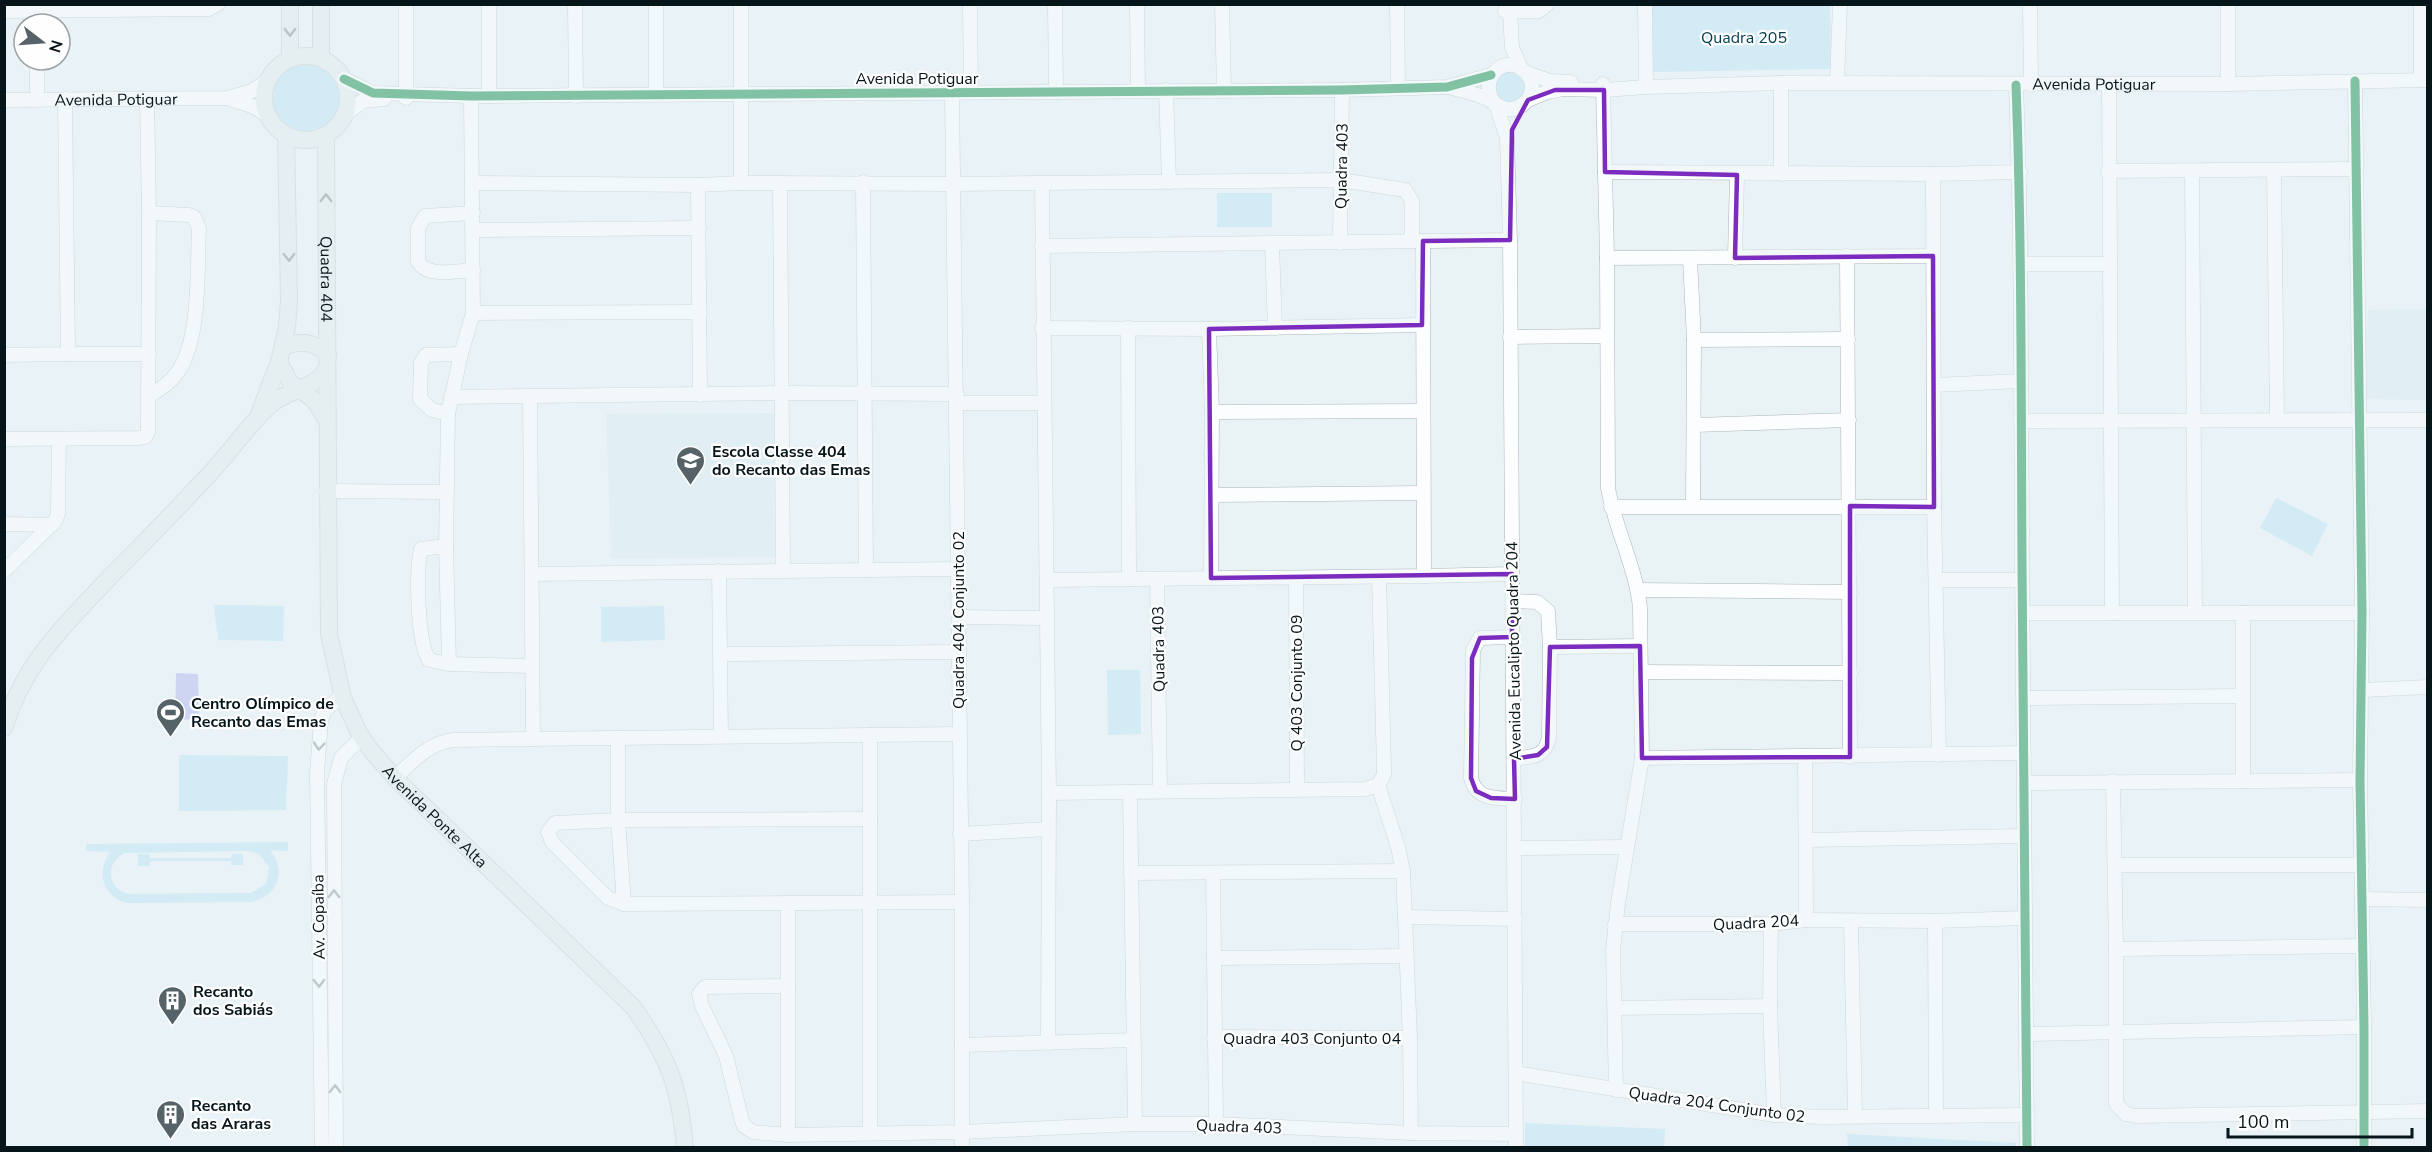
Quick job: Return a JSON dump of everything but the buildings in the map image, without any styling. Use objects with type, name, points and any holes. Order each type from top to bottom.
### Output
[{"type":"main road","points":[[290,4],[290,59],[300,56],[321,58],[321,4]]},
{"type":"main road","name":"Avenida Potiguar","points":[[321,58],[330,63],[344,79]]},
{"type":"main road","name":"Avenida Potiguar","points":[[268,80],[273,71],[290,59]]},
{"type":"main road","points":[[344,79],[348,97],[344,115]]},
{"type":"main road","points":[[267,115],[264,103],[268,80]]},
{"type":"main road","name":"Avenida Potiguar","points":[[267,115],[286,135]]},
{"type":"main road","name":"Avenida Potiguar","points":[[326,135],[333,130],[344,115]]},
{"type":"main road","points":[[257,418],[281,355],[290,300],[286,135],[306,139],[326,135]]},
{"type":"main road","name":"Quadra 404","points":[[326,135],[328,424]]},
{"type":"main road","points":[[4,728],[10,695],[57,633],[222,462],[257,418],[281,396],[316,382],[328,362],[310,343],[296,343],[281,355]]},
{"type":"main road","points":[[281,355],[284,374],[299,390],[315,401],[328,424]]},
{"type":"main road","name":"Avenida Ponte Alta","points":[[328,424],[326,491],[329,634],[342,696],[362,737],[395,778],[633,1007],[656,1040],[670,1069],[682,1113],[684,1148]]},
{"type":"street","points":[[54,12],[137,7],[209,9],[218,4]]},
{"type":"street","points":[[406,4],[409,96]]},
{"type":"street","points":[[489,4],[489,96]]},
{"type":"street","points":[[575,4],[576,96]]},
{"type":"street","points":[[656,4],[656,94]]},
{"type":"street","points":[[741,4],[741,183]]},
{"type":"street","points":[[970,4],[971,92]]},
{"type":"street","points":[[1055,4],[1056,92]]},
{"type":"street","points":[[1137,4],[1138,90]]},
{"type":"street","points":[[1222,4],[1224,91]]},
{"type":"street","points":[[1397,4],[1398,88]]},
{"type":"street","points":[[1508,8],[1539,11],[1547,4]]},
{"type":"street","points":[[1645,4],[1646,87]]},
{"type":"street","points":[[1838,82],[1840,4]]},
{"type":"street","points":[[2030,4],[2031,85]]},
{"type":"street","points":[[2228,4],[2228,84]]},
{"type":"street","points":[[2421,4],[2424,80]]},
{"type":"street","points":[[1508,8],[1511,41],[1532,86],[1512,130],[1508,155]]},
{"type":"street","points":[[1508,8],[1504,42],[1488,88],[1505,130],[1508,155]]},
{"type":"street","points":[[4,11],[20,12]]},
{"type":"street","name":"Avenida Potiguar","points":[[1447,87],[1495,72],[1508,65],[1550,81],[1608,87]]},
{"type":"street","points":[[37,72],[37,100]]},
{"type":"street","name":"Avenida Potiguar","points":[[344,79],[373,93],[409,96],[1342,90],[1447,87],[1470,92],[1508,109],[1555,90],[1608,87],[1838,82],[2031,85],[2424,80]]},
{"type":"street","name":"Avenida Potiguar","points":[[4,100],[228,98],[252,91],[268,80]]},
{"type":"street","points":[[2355,81],[2362,613],[2360,780],[2364,1148]]},
{"type":"street","points":[[1781,83],[1781,174]]},
{"type":"street","points":[[2109,84],[2112,613]]},
{"type":"street","points":[[2016,85],[2022,264],[2021,421],[2026,783],[2024,918],[2028,1034],[2027,1148]]},
{"type":"street","points":[[1608,87],[1605,172],[1608,488],[1611,507],[1638,590],[1642,758],[1615,924],[1613,950],[1616,1090]]},
{"type":"street","points":[[1166,90],[1169,182]]},
{"type":"street","name":"Quadra 403","points":[[1340,243],[1342,90]]},
{"type":"street","name":"Quadra 404 Conjunto 02","points":[[952,92],[957,399],[958,734],[962,902],[962,1148]]},
{"type":"street","name":"Avenida Potiguar","points":[[344,115],[363,101],[409,96]]},
{"type":"street","points":[[449,664],[446,546],[448,414],[473,313],[471,96]]},
{"type":"street","name":"Avenida Potiguar","points":[[228,98],[242,102],[267,115]]},
{"type":"street","points":[[65,99],[68,354]]},
{"type":"street","points":[[4,439],[145,437],[150,426],[150,213],[147,99]]},
{"type":"street","name":"Avenida Eucalipto Quadra 204","points":[[1508,155],[1516,848],[1516,1141]]},
{"type":"street","points":[[2108,171],[2355,169]]},
{"type":"street","points":[[2274,170],[2277,419]]},
{"type":"street","points":[[2192,171],[2195,612]]},
{"type":"street","points":[[1605,172],[1737,175],[2020,172]]},
{"type":"street","points":[[1933,174],[1934,507],[1939,755]]},
{"type":"street","points":[[1735,258],[1737,175]]},
{"type":"street","points":[[472,183],[1042,184],[1341,180],[1405,190],[1412,201],[1422,325],[1424,576]]},
{"type":"street","points":[[863,182],[866,570]]},
{"type":"street","points":[[780,183],[783,570]]},
{"type":"street","points":[[1042,184],[1042,403],[1047,580],[1049,793],[1048,1043]]},
{"type":"street","points":[[698,185],[700,395]]},
{"type":"street","points":[[149,396],[170,382],[179,370],[191,340],[199,228],[194,217],[189,215],[150,213]]},
{"type":"street","points":[[473,213],[425,216],[418,228],[420,266],[427,270],[473,270]]},
{"type":"street","points":[[473,230],[699,228]]},
{"type":"street","points":[[1042,246],[1510,240]]},
{"type":"street","points":[[1272,244],[1275,328]]},
{"type":"street","points":[[1846,256],[1850,506],[1850,757]]},
{"type":"street","points":[[1607,258],[1933,256]]},
{"type":"street","points":[[1690,259],[1694,340],[1693,506]]},
{"type":"street","points":[[2022,264],[2109,264]]},
{"type":"street","points":[[473,313],[700,312]]},
{"type":"street","points":[[1042,328],[1209,329],[1422,325]]},
{"type":"street","points":[[1128,328],[1129,579]]},
{"type":"street","points":[[1209,329],[1212,412],[1211,578]]},
{"type":"street","points":[[1510,337],[1607,336]]},
{"type":"street","points":[[1694,340],[1848,339]]},
{"type":"street","points":[[4,355],[149,354]]},
{"type":"street","points":[[448,414],[432,410],[422,403],[420,399],[421,363],[426,355],[461,354]]},
{"type":"street","points":[[1934,385],[2021,381]]},
{"type":"street","points":[[451,397],[783,393],[866,394],[1042,403]]},
{"type":"street","points":[[530,397],[533,739]]},
{"type":"street","points":[[1212,412],[1422,411]]},
{"type":"street","points":[[1694,425],[1849,420]]},
{"type":"street","points":[[2021,421],[2427,420]]},
{"type":"street","points":[[4,571],[52,525],[58,513],[59,439]]},
{"type":"street","points":[[326,491],[446,492]]},
{"type":"street","points":[[1212,495],[1423,493]]},
{"type":"street","points":[[1611,507],[1934,507]]},
{"type":"street","points":[[4,524],[52,525]]},
{"type":"street","points":[[446,546],[421,549],[419,617],[422,646],[429,660],[449,664],[532,666]]},
{"type":"street","points":[[531,574],[957,570]]},
{"type":"street","points":[[719,571],[721,736]]},
{"type":"street","points":[[1047,580],[1512,574]]},
{"type":"street","points":[[1049,793],[1365,789],[1378,784],[1384,775],[1379,577]]},
{"type":"street","name":"Q 403 Conjunto 09","points":[[1296,578],[1297,789]]},
{"type":"street","name":"Quadra 403","points":[[1157,579],[1160,792]]},
{"type":"street","points":[[1936,580],[2022,580]]},
{"type":"street","points":[[1638,590],[1850,592]]},
{"type":"street","points":[[1513,601],[1537,602],[1548,611],[1550,648],[1547,747],[1538,755],[1514,759]]},
{"type":"street","points":[[2023,613],[2362,613]]},
{"type":"street","points":[[2243,613],[2243,781]]},
{"type":"street","points":[[958,617],[1046,618]]},
{"type":"street","points":[[1512,636],[1480,638],[1473,650],[1471,778],[1473,786],[1482,795],[1491,798],[1515,799]]},
{"type":"street","points":[[1550,648],[1640,646]]},
{"type":"street","points":[[721,654],[958,652]]},
{"type":"street","points":[[1641,672],[1850,673]]},
{"type":"street","points":[[2362,690],[2427,687]]},
{"type":"street","name":"Av. Copaíba","points":[[322,1148],[316,773],[321,720],[325,710],[342,696]]},
{"type":"street","points":[[2024,698],[2242,696]]},
{"type":"street","points":[[395,778],[427,749],[442,741],[958,734]]},
{"type":"street","points":[[870,735],[870,1133]]},
{"type":"street","name":"Av. Copaíba","points":[[336,1148],[334,784],[341,758],[362,737]]},
{"type":"street","points":[[618,738],[618,820],[624,904]]},
{"type":"street","points":[[1642,758],[2024,753]]},
{"type":"street","name":"Quadra 204","points":[[1615,924],[1771,924],[1806,920],[1805,757]]},
{"type":"street","points":[[2026,783],[2360,780]]},
{"type":"street","points":[[2113,782],[2116,1104],[2126,1114],[2136,1116],[2427,1111]]},
{"type":"street","points":[[1378,784],[1398,847],[1403,871],[1412,1133]]},
{"type":"street","points":[[1130,792],[1135,1124]]},
{"type":"street","points":[[870,819],[618,820],[555,823],[548,832],[552,842],[608,898],[624,904],[962,902]]},
{"type":"street","points":[[960,834],[1048,829]]},
{"type":"street","points":[[1807,840],[2024,836]]},
{"type":"street","points":[[1516,848],[1627,847]]},
{"type":"street","points":[[2115,865],[2362,865]]},
{"type":"street","points":[[1131,873],[1403,871]]},
{"type":"street","points":[[1213,873],[1216,1124]]},
{"type":"street","points":[[2362,899],[2427,900]]},
{"type":"street","points":[[788,903],[788,1135]]},
{"type":"street","points":[[1406,917],[1515,919]]},
{"type":"street","points":[[1806,920],[1935,921],[2024,918]]},
{"type":"street","points":[[1851,921],[1855,1116]]},
{"type":"street","points":[[1935,921],[1936,1116]]},
{"type":"street","points":[[1771,924],[1770,1005],[1774,1115]]},
{"type":"street","points":[[2116,949],[2363,946]]},
{"type":"street","points":[[1214,958],[1407,957]]},
{"type":"street","name":"Quadra 403","points":[[788,986],[705,987],[699,994],[726,1056],[744,1126],[753,1132],[788,1135],[962,1132],[1135,1124],[1216,1124],[1412,1133],[1516,1141]]},
{"type":"street","points":[[1615,1008],[1770,1005]]},
{"type":"street","points":[[2028,1034],[2364,1027]]},
{"type":"street","name":"Quadra 403 Conjunto 04","points":[[1214,1037],[1410,1038]]},
{"type":"street","points":[[962,1045],[1133,1040]]},
{"type":"street","name":"Quadra 204 Conjunto 02","points":[[1516,1073],[1774,1115],[2027,1115]]},
{"type":"highlighted area","points":[[1555,90],[1604,90],[1605,172],[1737,175],[1735,258],[1933,256],[1934,507],[1850,506],[1850,757],[1642,758],[1640,646],[1550,647],[1547,747],[1538,755],[1514,759],[1515,799],[1491,798],[1476,791],[1471,778],[1472,658],[1480,638],[1512,637],[1512,574],[1211,578],[1209,329],[1422,325],[1423,241],[1510,240],[1512,130],[1528,100]]},
{"type":"shaded area","points":[[2427,309],[2427,400],[2362,399],[2368,310]]},
{"type":"shaded area","name":"Escola Classe 404 do Recanto das Emas","points":[[774,413],[775,557],[611,559],[606,414]]},
{"type":"green space","name":"Quadra 205","points":[[1650,5],[1830,5],[1831,69],[1653,72]]},
{"type":"green space","points":[[300,60],[314,60],[328,66],[338,76],[344,90],[344,104],[338,118],[328,128],[314,134],[300,134],[286,128],[276,118],[270,104],[270,90],[276,76],[286,66]]},
{"type":"green space","points":[[1508,69],[1525,77],[1527,92],[1513,105],[1496,99],[1494,78]]},
{"type":"green space","points":[[1217,193],[1272,193],[1272,227],[1217,227]]},
{"type":"green space","points":[[2276,498],[2328,524],[2312,556],[2260,528]]},
{"type":"green space","points":[[214,605],[284,606],[283,641],[218,640]]},
{"type":"green space","points":[[664,606],[665,640],[601,642],[601,607]]},
{"type":"green space","points":[[1107,670],[1140,670],[1141,734],[1108,735]]},
{"type":"green space","points":[[179,755],[288,756],[286,810],[179,811]]},
{"type":"green space","points":[[288,842],[288,851],[270,850],[278,866],[277,882],[267,895],[251,902],[126,903],[111,894],[104,882],[103,867],[110,852],[86,851],[86,844]],"holes":[[[248,851],[259,854],[269,867],[266,884],[251,893],[128,894],[115,886],[111,875],[114,863],[125,853]]]},
{"type":"green space","points":[[138,854],[149,854],[150,858],[231,858],[232,854],[243,854],[243,865],[231,865],[231,861],[150,861],[149,866],[138,866]]},
{"type":"green space","points":[[1525,1123],[1665,1129],[1664,1147],[1525,1147]]},
{"type":"green space","points":[[1847,1134],[2016,1143],[2016,1147],[1848,1147]]},
{"type":"water","points":[[176,673],[198,674],[199,719],[175,720]]},
{"type":"cycle path","points":[[344,79],[373,93],[471,96],[1342,90],[1447,87],[1491,75]]},
{"type":"cycle path","points":[[2355,81],[2362,613],[2360,780],[2364,1148]]},
{"type":"cycle path","points":[[2016,85],[2020,265],[2027,1148]]},
{"type":"place","name":"Escola Classe 404 do Recanto das Emas","points":[[691,486]]},
{"type":"place","name":"Centro Olímpico de Recanto das Emas","points":[[170,738]]},
{"type":"place","name":"Recanto dos Sabiás","points":[[172,1026]]},
{"type":"place","name":"Recanto das Araras","points":[[170,1140]]}]
